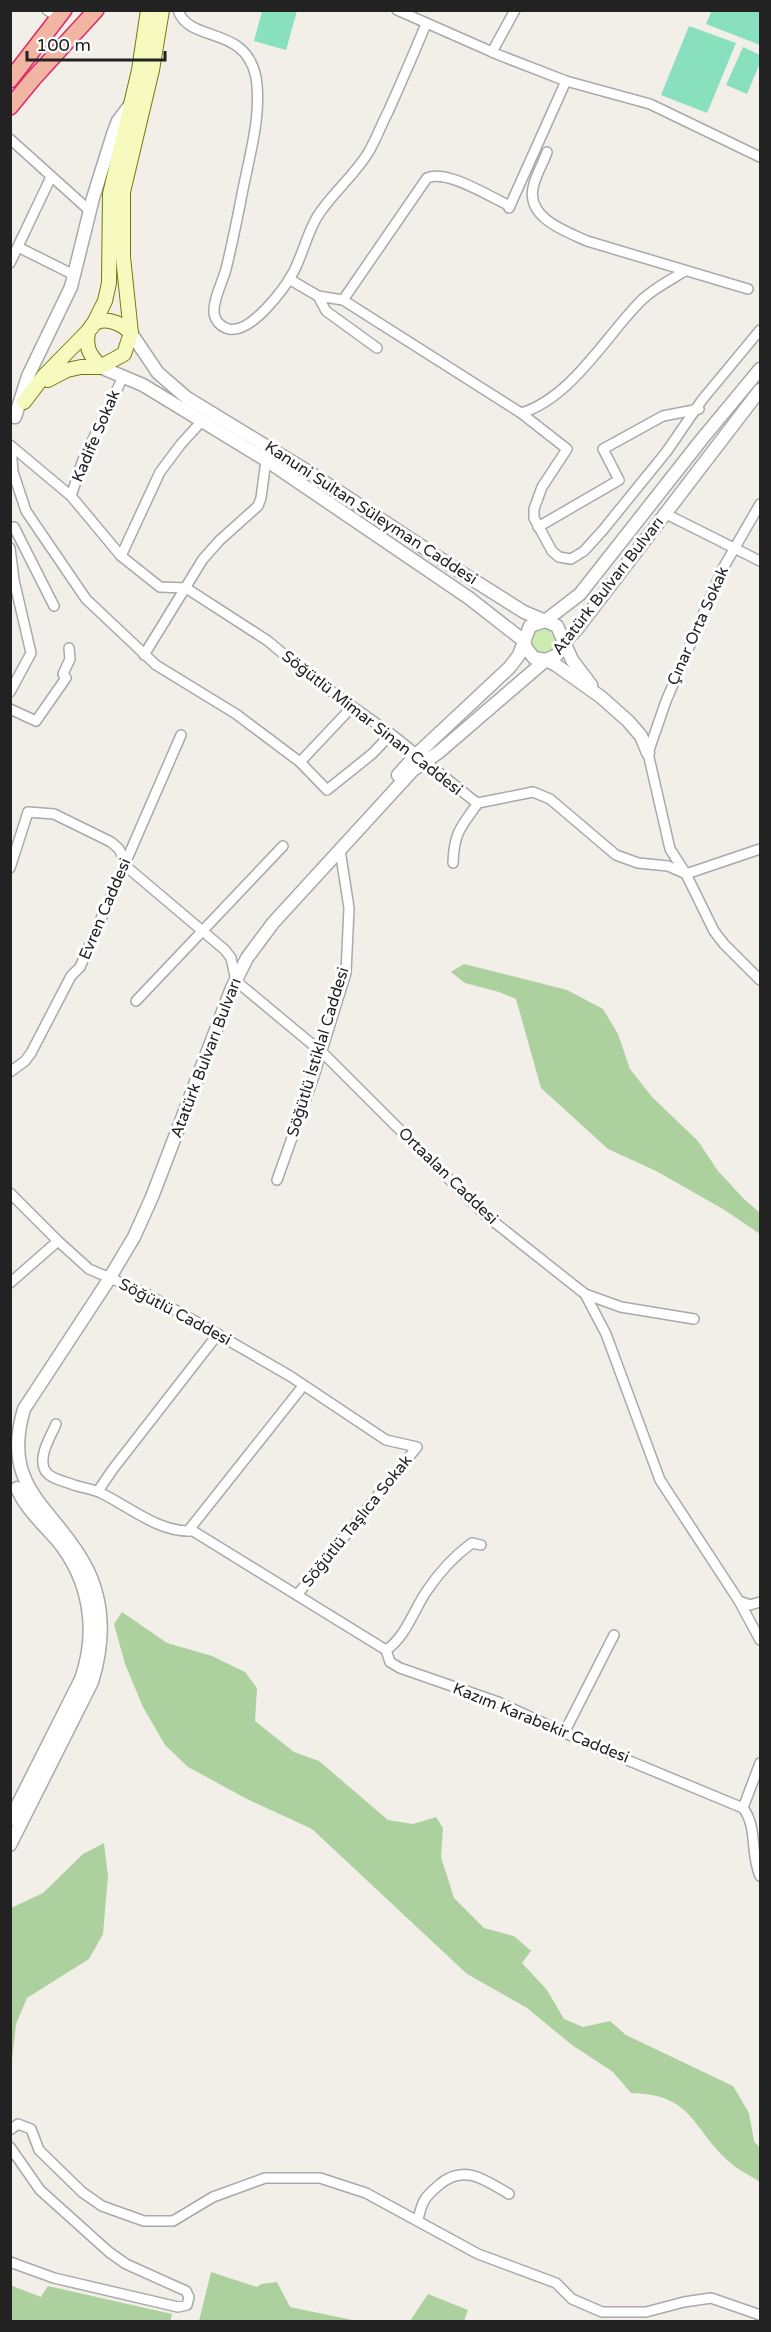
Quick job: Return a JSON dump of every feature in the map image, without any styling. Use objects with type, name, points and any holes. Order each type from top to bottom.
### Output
[{"type":"highway","points":[[10,107],[96,10]]},
{"type":"highway","points":[[10,80],[57,13]]},
{"type":"main road","points":[[100,367],[87,345],[107,293],[110,194],[148,10]]},
{"type":"main road","points":[[24,402],[46,381],[59,373],[81,367],[100,367],[124,354],[132,333],[123,257],[123,192],[152,70],[162,10]]},
{"type":"main road","points":[[24,402],[43,377],[97,322],[108,319],[121,323],[132,333]]},
{"type":"street","points":[[178,10],[184,21],[191,26],[223,37],[238,46],[252,63],[256,77],[255,120],[249,158],[228,264],[214,307],[214,316],[222,326],[228,328],[240,328],[263,311],[289,279],[307,236],[322,209],[360,165],[372,146],[426,24]]},
{"type":"street","points":[[492,52],[515,10]]},
{"type":"street","points":[[405,12],[426,24],[566,81],[650,104],[760,157]]},
{"type":"street","points":[[343,300],[428,178],[434,175],[453,179],[510,207],[566,81]]},
{"type":"street","points":[[13,420],[28,376],[63,307],[115,128],[130,105]]},
{"type":"street","points":[[10,139],[90,211]]},
{"type":"street","points":[[547,153],[533,187],[532,199],[535,208],[544,218],[587,241],[748,289]]},
{"type":"street","points":[[10,263],[51,177]]},
{"type":"street","points":[[18,247],[74,275]]},
{"type":"street","points":[[521,413],[540,406],[550,399],[582,367],[636,305],[685,271]]},
{"type":"street","points":[[289,279],[318,296],[343,300],[521,413],[567,449],[542,487],[537,499],[534,518],[552,550],[559,556],[571,559],[584,551],[667,451],[696,411],[760,336]]},
{"type":"street","points":[[318,296],[326,311],[377,348]]},
{"type":"street","points":[[696,411],[702,400],[760,330]]},
{"type":"street","name":"Kanuni Sultan Süleyman Caddesi","points":[[132,333],[158,373],[175,390],[312,474],[459,572],[524,612],[557,626],[572,660],[601,697]]},
{"type":"street","name":"Kanuni Sultan Süleyman Caddesi","points":[[100,367],[143,385],[266,460],[470,598],[524,641],[526,648],[534,658],[546,660],[601,697],[637,730],[648,753]]},
{"type":"street","name":"Atatürk Bulvarı Bulvarı","points":[[10,1845],[92,1682],[99,1656],[101,1629],[98,1599],[84,1563],[26,1488],[17,1456],[16,1432],[24,1408],[107,1277],[132,1226],[235,975],[266,921],[499,678],[519,655],[530,627],[545,621],[580,594],[760,369]]},
{"type":"street","name":"Kadife Sokak","points":[[71,496],[83,460],[123,377]]},
{"type":"street","name":"Atatürk Bulvarı Bulvarı","points":[[235,975],[273,923],[413,770],[421,758],[546,660],[557,655],[563,644],[584,620],[760,390]]},
{"type":"street","points":[[13,420],[24,402]]},
{"type":"street","points":[[538,527],[620,480],[603,448],[663,416],[696,411]]},
{"type":"street","points":[[121,556],[160,472],[202,421]]},
{"type":"street","points":[[11,446],[18,487],[34,526],[86,599],[114,623],[144,655],[169,675],[236,714],[300,762],[327,790],[372,754],[391,734]]},
{"type":"street","name":"Söğütlü Mimar Sinan Caddesi","points":[[11,446],[71,496],[121,556],[160,587],[186,588],[268,641],[307,674],[391,734],[478,803],[525,792],[540,795],[571,815],[616,855],[638,864],[668,866],[686,874]]},
{"type":"street","points":[[144,655],[209,550],[258,506],[266,460]]},
{"type":"street","name":"Çınar Orta Sokak","points":[[648,753],[666,701],[734,548],[760,504]]},
{"type":"street","points":[[666,514],[760,561]]},
{"type":"street","points":[[14,527],[54,606]]},
{"type":"street","points":[[10,548],[14,580],[31,653],[10,692]]},
{"type":"street","points":[[10,709],[36,721],[66,678],[63,674],[70,659],[69,648]]},
{"type":"street","points":[[300,762],[352,707]]},
{"type":"street","name":"Evren Caddesi","points":[[10,1072],[25,1061],[31,1053],[71,976],[80,967],[181,735]]},
{"type":"street","points":[[648,753],[670,849],[686,874],[714,931],[760,980]]},
{"type":"street","points":[[453,863],[453,844],[457,832],[478,803]]},
{"type":"street","name":"Ortaalan Caddesi","points":[[13,854],[28,812],[54,814],[66,818],[111,842],[119,849],[128,868],[225,950],[231,958],[235,975],[321,1052],[484,1214],[585,1294],[606,1334],[660,1480],[739,1601],[760,1640]]},
{"type":"street","points":[[136,1001],[283,846]]},
{"type":"street","points":[[686,874],[760,849]]},
{"type":"street","name":"Söğütlü İstiklal Caddesi","points":[[277,1180],[346,973],[350,908],[340,850]]},
{"type":"street","points":[[10,868],[13,854]]},
{"type":"street","name":"Söğütlü Caddesi","points":[[10,1193],[89,1269],[145,1293],[218,1334],[353,1417]]},
{"type":"street","points":[[10,1283],[58,1241]]},
{"type":"street","name":"Atatürk Bulvarı Bulvarı","points":[[10,1427],[20,1403],[107,1277]]},
{"type":"street","points":[[585,1294],[621,1307],[694,1318]]},
{"type":"street","points":[[98,1491],[218,1334]]},
{"type":"street","points":[[188,1531],[303,1386]]},
{"type":"street","name":"Söğütlü Taşlıca Sokak","points":[[297,1595],[417,1447],[386,1440],[353,1417]]},
{"type":"street","name":"Kazım Karabekir Caddesi","points":[[56,1424],[44,1452],[44,1469],[49,1476],[98,1491],[154,1522],[193,1531],[386,1650],[390,1662],[400,1668],[498,1702],[564,1733],[743,1808]]},
{"type":"street","points":[[10,1461],[19,1493],[67,1553],[81,1577],[90,1618],[91,1635],[86,1666],[81,1679],[10,1820]]},
{"type":"street","points":[[386,1650],[399,1636],[427,1590],[458,1553],[472,1544],[481,1545]]},
{"type":"street","points":[[739,1601],[750,1605],[760,1602]]},
{"type":"street","points":[[564,1733],[614,1635]]},
{"type":"street","points":[[760,1763],[743,1808],[749,1815],[756,1866],[760,1876]]},
{"type":"street","points":[[10,2130],[18,2124],[31,2129],[39,2150],[82,2192],[102,2206],[144,2221],[173,2221],[213,2198],[265,2178],[320,2178],[366,2193],[418,2219],[478,2254],[556,2283],[572,2299],[602,2312],[646,2312],[711,2298],[760,2315]]},
{"type":"street","points":[[10,2147],[40,2190],[109,2252],[126,2264],[186,2291],[189,2296],[187,2305],[178,2307],[54,2278],[10,2262]]},
{"type":"street","points":[[418,2219],[424,2198],[450,2176],[463,2174],[475,2176],[509,2194]]},
{"type":"green space","points":[[712,10],[760,11],[760,45],[706,24]]},
{"type":"green space","points":[[262,11],[297,11],[286,50],[254,41]]},
{"type":"green space","points":[[689,26],[736,43],[707,113],[661,95]]},
{"type":"green space","points":[[743,47],[760,55],[760,63],[747,94],[726,85]]},
{"type":"green space","points":[[543,626],[553,630],[557,640],[553,650],[543,654],[533,650],[529,640],[533,630]]},
{"type":"green space","points":[[464,964],[567,990],[603,1009],[618,1034],[630,1069],[652,1097],[698,1141],[718,1171],[760,1213],[760,1234],[723,1209],[656,1171],[608,1149],[541,1088],[516,999],[465,983],[451,972]]},
{"type":"green space","points":[[122,1612],[167,1643],[212,1656],[245,1672],[257,1688],[255,1721],[294,1752],[319,1761],[388,1820],[413,1824],[436,1817],[443,1828],[441,1857],[454,1898],[484,1928],[514,1936],[531,1951],[522,1963],[547,1990],[564,2019],[583,2027],[610,2021],[626,2035],[733,2086],[749,2113],[754,2141],[760,2148],[760,2182],[726,2159],[688,2114],[678,2106],[667,2099],[631,2093],[613,2072],[572,2045],[527,2008],[467,1974],[312,1829],[247,1799],[188,1767],[165,1745],[143,1707],[125,1664],[114,1624]]},
{"type":"green space","points":[[104,1843],[108,1876],[103,1934],[89,1959],[27,1998],[16,2024],[11,2069],[11,1908],[43,1893],[83,1854]]},
{"type":"green space","points":[[211,2272],[257,2287],[261,2284],[277,2282],[290,2307],[357,2321],[199,2321]]},
{"type":"green space","points":[[10,2285],[41,2297],[48,2286],[172,2314],[170,2322],[11,2321]]},
{"type":"green space","points":[[428,2294],[468,2310],[464,2321],[410,2321]]}]
